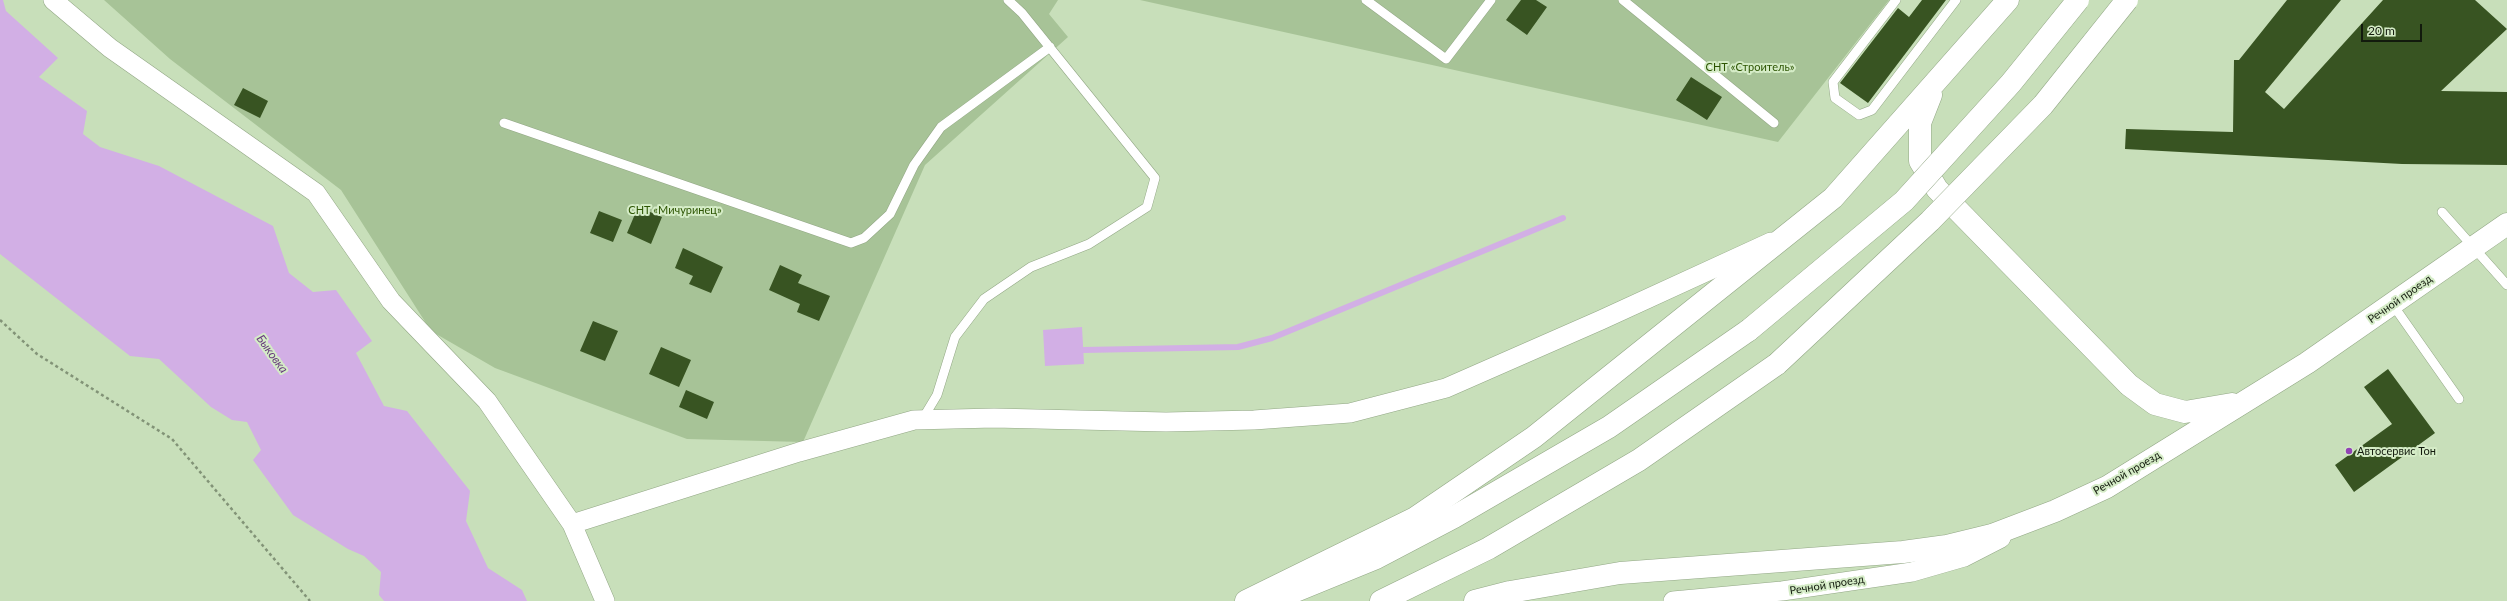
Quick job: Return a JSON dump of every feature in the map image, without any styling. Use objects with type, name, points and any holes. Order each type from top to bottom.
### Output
[{"type":"main road","points":[[1246,601],[1415,518],[1534,437],[1833,198],[2008,0]]},
{"type":"main road","points":[[1271,601],[1376,558],[1454,517],[1609,427],[1748,330],[1904,200],[2011,83],[2078,0]]},
{"type":"main road","points":[[1381,601],[1489,548],[1639,460],[1777,364],[1930,221],[2043,105],[2126,0]]},
{"type":"main road","points":[[1937,80],[1920,122],[1920,160],[1937,189],[2129,385],[2155,404],[2185,412],[2243,402]]},
{"type":"main road","name":"Речной проезд","points":[[2055,511],[2108,487],[2307,363],[2393,305],[2507,224]]},
{"type":"main road","points":[[1475,601],[1510,592],[1620,573],[1903,552],[1946,546],[1992,535],[2055,511]]},
{"type":"street","points":[[53,0],[110,48],[316,193],[391,301],[487,401],[572,524],[604,601]]},
{"type":"street","points":[[572,524],[798,452],[914,420],[994,418],[1166,422],[1254,420],[1350,413],[1446,388],[1600,320],[1788,234]]},
{"type":"street","name":"Речной проезд","points":[[1673,601],[1782,591],[1912,572],[1964,557],[2055,511]]},
{"type":"lane","points":[[922,420],[937,395],[955,337],[984,299],[1031,267],[1088,244],[1147,207],[1155,178],[1022,13],[1008,0]]},
{"type":"lane","points":[[1366,0],[1446,59],[1491,0]]},
{"type":"lane","points":[[1623,0],[1774,122]]},
{"type":"lane","points":[[1896,0],[1833,82],[1835,98],[1859,115],[1872,110],[1956,0]]},
{"type":"lane","points":[[504,123],[851,243],[864,238],[890,214],[914,165],[941,127],[1050,48]]},
{"type":"lane","points":[[2442,212],[2474,246],[2507,285]]},
{"type":"lane","points":[[2393,305],[2459,399]]},
{"type":"path","points":[[0,320],[37,354],[172,439],[310,601]]},
{"type":"green space","name":"СНТ «Мичуринец»","points":[[104,0],[1058,0],[1049,14],[1068,37],[925,165],[803,442],[687,439],[495,368],[431,331],[341,190],[170,59]]},
{"type":"green space","name":"СНТ «Строитель»","points":[[1140,0],[1889,0],[1778,142]]},
{"type":"water","name":"Быковка","points":[[0,0],[3,0],[6,11],[58,58],[39,77],[87,111],[83,134],[100,147],[159,166],[273,226],[289,273],[313,292],[336,290],[372,341],[356,353],[384,406],[407,411],[470,491],[466,521],[488,568],[522,590],[527,601],[384,601],[379,595],[381,572],[364,556],[348,549],[293,515],[253,460],[261,450],[247,422],[232,420],[211,407],[159,359],[130,356],[0,254]]},
{"type":"water","points":[[1082,327],[1084,364],[1045,366],[1043,330]]},
{"type":"building","points":[[1521,0],[1536,0],[1547,7],[1527,35],[1506,20]]},
{"type":"building","points":[[1922,0],[1946,0],[1868,103],[1840,83],[1898,8],[1909,17]]},
{"type":"building","points":[[2287,0],[2341,0],[2265,92],[2284,109],[2383,0],[2475,0],[2507,29],[2441,91],[2507,92],[2507,165],[2402,164],[2125,149],[2126,129],[2233,132],[2234,60],[2239,60]]},
{"type":"building","points":[[1691,77],[1722,97],[1707,120],[1676,100]]},
{"type":"building","points":[[243,88],[268,101],[260,118],[234,105]]},
{"type":"building","points":[[638,207],[662,217],[651,244],[627,233]]},
{"type":"building","points":[[599,211],[622,220],[613,242],[590,233]]},
{"type":"building","points":[[683,248],[723,267],[711,293],[689,284],[693,276],[675,268]]},
{"type":"building","points":[[780,265],[802,275],[798,283],[830,296],[819,321],[797,312],[800,304],[769,290]]},
{"type":"building","points":[[593,321],[618,331],[605,361],[580,351]]},
{"type":"building","points":[[661,347],[691,360],[679,387],[649,374]]},
{"type":"building","points":[[2388,369],[2435,433],[2354,492],[2335,465],[2392,424],[2364,387]]},
{"type":"building","points":[[686,390],[714,402],[707,419],[679,407]]},
{"type":"waterway","points":[[1083,350],[1238,347],[1272,338],[1563,218]]},
{"type":"place","name":"Автосервис Тон","points":[[2349,451]]}]
